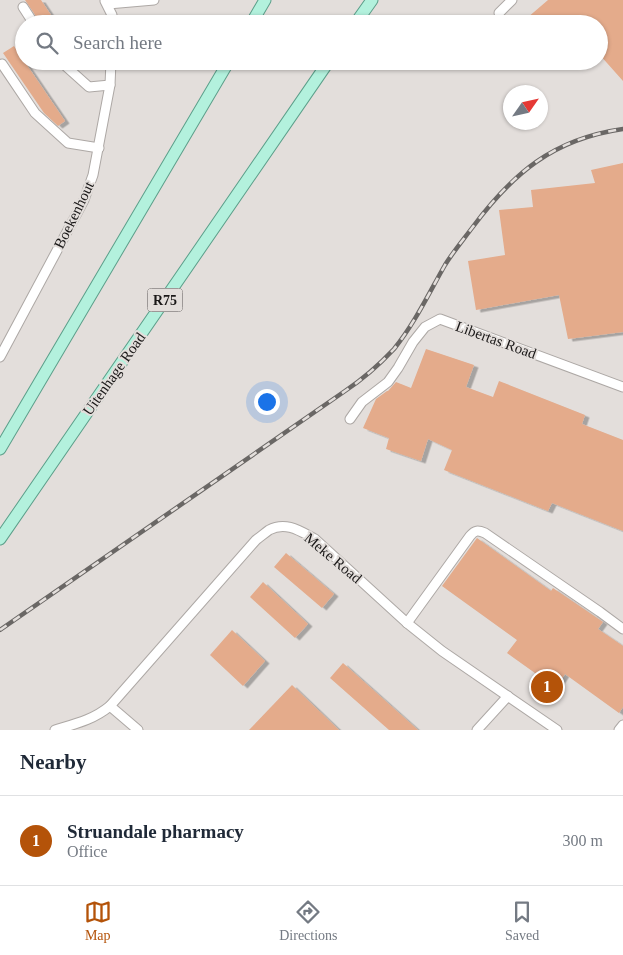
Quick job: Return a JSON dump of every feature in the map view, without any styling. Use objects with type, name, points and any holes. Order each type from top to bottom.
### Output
[{"type":"main road","points":[[256,15],[265,0]]},
{"type":"main road","points":[[361,15],[372,0]]},
{"type":"main road","points":[[0,448],[224,70]]},
{"type":"main road","name":"Uitenhage Road","points":[[0,539],[324,70]]},
{"type":"street","points":[[112,15],[106,2],[154,0]]},
{"type":"street","points":[[499,13],[512,0]]},
{"type":"street","points":[[23,7],[28,15]]},
{"type":"street","points":[[2,64],[35,113],[68,143],[98,148]]},
{"type":"street","points":[[70,70],[89,87],[110,85]]},
{"type":"street","name":"Boekenhout","points":[[0,357],[84,200],[93,175],[111,70]]},
{"type":"street","name":"Libertas Road","points":[[350,419],[362,402],[388,382],[413,342],[425,327],[440,319],[623,387]]},
{"type":"street","points":[[0,337],[8,342]]},
{"type":"street","name":"Meke Road","points":[[55,730],[89,719],[110,706],[256,540],[270,530],[283,526],[297,529],[315,539],[406,623],[442,651],[558,730]]},
{"type":"street","points":[[406,623],[470,536],[474,531],[480,530],[486,532],[623,629]]},
{"type":"street","points":[[477,730],[508,696]]},
{"type":"street","points":[[110,706],[138,730]]},
{"type":"street","points":[[619,730],[623,725]]},
{"type":"building","points":[[25,0],[41,0],[51,15],[35,15]]},
{"type":"building","points":[[548,0],[623,0],[623,81],[608,64],[608,15],[530,15]]},
{"type":"building","points":[[14,46],[15,70],[30,70],[65,121],[58,126],[44,113],[3,53]]},
{"type":"building","points":[[623,163],[623,332],[568,339],[559,295],[476,310],[468,261],[505,255],[499,210],[533,207],[531,190],[595,183],[591,170]]},
{"type":"building","points":[[426,349],[474,365],[466,387],[493,397],[499,381],[585,415],[582,424],[623,440],[623,531],[552,503],[548,511],[444,470],[452,450],[428,439],[421,461],[386,449],[389,438],[363,428],[376,399],[388,391],[396,382],[411,388]]},
{"type":"building","points":[[477,538],[551,591],[553,588],[603,622],[598,629],[623,646],[623,707],[619,713],[565,674],[556,688],[507,653],[517,640],[442,586]]},
{"type":"building","points":[[286,553],[334,594],[322,608],[274,567]]},
{"type":"building","points":[[263,582],[308,624],[295,638],[250,597]]},
{"type":"building","points":[[232,630],[265,661],[243,686],[210,655]]},
{"type":"building","points":[[343,663],[418,730],[389,730],[330,678]]},
{"type":"building","points":[[292,685],[339,730],[249,730]]},
{"type":"railway","points":[[0,630],[364,377],[402,339],[451,255],[487,208],[519,175],[555,150],[598,134],[623,129]]},
{"type":"place","name":"Struandale pharmacy","points":[[547,687]]}]
